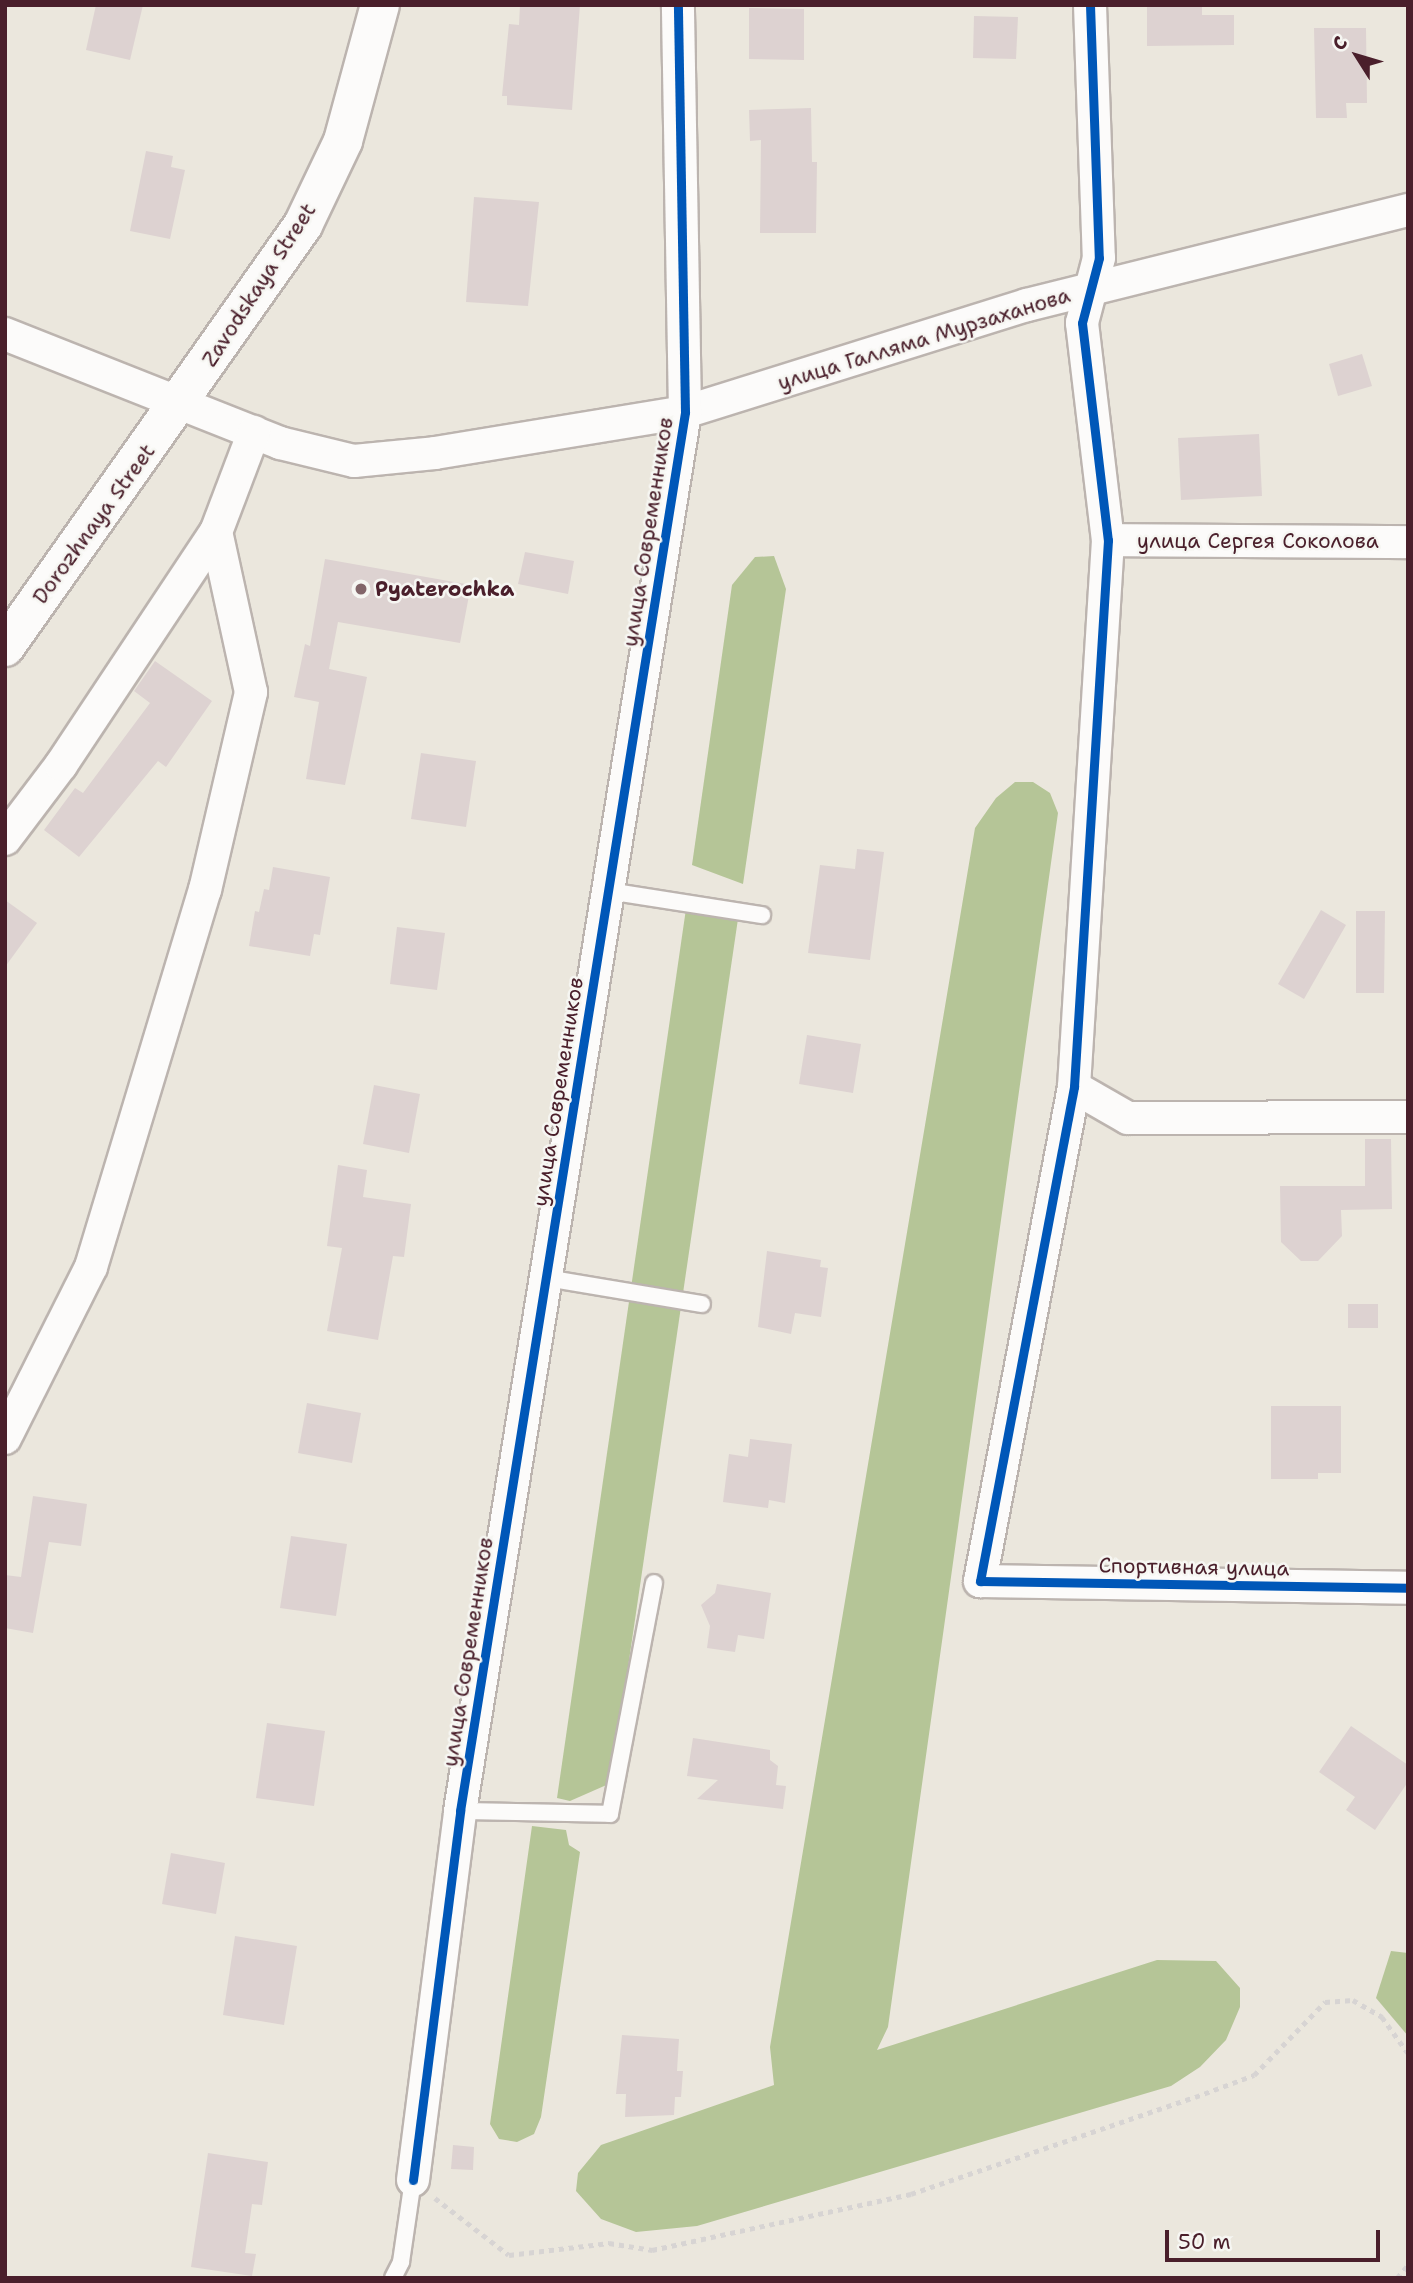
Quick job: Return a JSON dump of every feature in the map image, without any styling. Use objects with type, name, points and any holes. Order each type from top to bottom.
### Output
[{"type":"street","name":"Zavodskaya Street","points":[[182,402],[303,225],[343,141],[380,5]]},
{"type":"street","name":"улица Современников","points":[[412,2180],[460,1811],[685,412],[678,5]]},
{"type":"street","points":[[1090,5],[1099,258],[1088,290],[1082,323],[1108,540],[1074,1087],[1128,1118],[1408,1117]]},
{"type":"street","name":"улица Галляма Мурзаханова","points":[[5,334],[254,432],[354,461],[435,453],[685,412],[1088,290],[1408,210]]},
{"type":"street","name":"Dorozhnaya Street","points":[[5,647],[182,402]]},
{"type":"street","points":[[5,839],[61,765],[216,532],[254,432]]},
{"type":"street","points":[[5,1438],[91,1267],[205,890],[251,692],[216,532]]},
{"type":"street","name":"улица Сергея Соколова","points":[[1108,540],[1408,542]]},
{"type":"street","name":"Спортивная улица","points":[[1074,1087],[979,1581],[1408,1588]]},
{"type":"lane","points":[[608,891],[762,915]]},
{"type":"lane","points":[[546,1278],[702,1304]]},
{"type":"lane","points":[[460,1811],[610,1815],[654,1583]]},
{"type":"lane","points":[[393,2278],[401,2262],[412,2180]]},
{"type":"path","points":[[412,2180],[509,2255],[609,2243],[652,2250],[911,2194],[1195,2097],[1254,2075],[1325,2002],[1353,2000],[1382,2017],[1408,2053]]},
{"type":"path","points":[[1397,2278],[1408,2265]]},
{"type":"green space","points":[[774,556],[786,589],[743,884],[692,865],[732,585],[755,557]]},
{"type":"green space","points":[[1015,782],[1033,782],[1050,793],[1058,813],[888,2027],[877,2050],[1157,1960],[1216,1961],[1240,1988],[1240,2007],[1226,2040],[1200,2067],[1171,2086],[697,2226],[636,2232],[601,2219],[576,2191],[578,2173],[601,2145],[774,2085],[770,2047],[975,828],[996,798]]},
{"type":"green space","points":[[688,895],[739,912],[611,1783],[570,1801],[557,1798]]},
{"type":"green space","points":[[532,1826],[566,1830],[569,1845],[580,1852],[541,2117],[534,2134],[517,2142],[499,2139],[490,2124]]},
{"type":"green space","points":[[1391,1951],[1408,1953],[1408,2036],[1376,1998]]},
{"type":"building","points":[[96,5],[143,5],[130,60],[86,50]]},
{"type":"building","points":[[520,5],[580,5],[572,110],[507,105],[507,96],[502,96],[509,24],[519,25]]},
{"type":"building","points":[[1147,5],[1202,5],[1202,15],[1234,15],[1234,45],[1147,46]]},
{"type":"building","points":[[749,8],[804,9],[804,60],[749,59]]},
{"type":"building","points":[[974,16],[1018,17],[1016,59],[973,58]]},
{"type":"building","points":[[1314,28],[1366,28],[1367,103],[1346,103],[1347,118],[1316,118]]},
{"type":"building","points":[[811,108],[812,162],[817,162],[816,233],[760,233],[761,140],[750,141],[749,110]]},
{"type":"building","points":[[146,151],[173,156],[171,167],[185,170],[170,239],[130,231]]},
{"type":"building","points":[[474,197],[539,202],[528,306],[466,302]]},
{"type":"building","points":[[1362,354],[1372,386],[1338,396],[1329,364]]},
{"type":"building","points":[[1259,434],[1262,496],[1181,500],[1178,438]]},
{"type":"building","points":[[525,552],[574,561],[568,594],[518,584]]},
{"type":"building","points":[[325,559],[471,585],[460,643],[338,622],[329,669],[367,677],[345,785],[306,779],[319,702],[294,697],[305,644],[310,646]]},
{"type":"building","points":[[155,661],[212,701],[166,767],[158,761],[79,857],[44,830],[75,788],[83,793],[150,703],[134,691]]},
{"type":"building","points":[[421,753],[476,761],[466,827],[411,819]]},
{"type":"building","points":[[857,849],[884,852],[870,960],[808,953],[820,865],[855,869]]},
{"type":"building","points":[[273,867],[330,877],[320,935],[314,934],[310,956],[249,946],[255,911],[259,912],[264,889],[269,890]]},
{"type":"building","points":[[5,900],[37,923],[5,967]]},
{"type":"building","points":[[1321,910],[1346,925],[1304,999],[1278,984]]},
{"type":"building","points":[[1356,911],[1385,911],[1384,993],[1356,993]]},
{"type":"building","points":[[397,927],[445,933],[437,990],[390,984]]},
{"type":"building","points":[[807,1035],[861,1044],[853,1093],[799,1084]]},
{"type":"building","points":[[374,1085],[420,1094],[409,1153],[363,1144]]},
{"type":"building","points":[[1365,1139],[1391,1139],[1392,1209],[1341,1210],[1342,1236],[1318,1261],[1301,1261],[1281,1242],[1280,1186],[1365,1186]]},
{"type":"building","points":[[338,1165],[367,1170],[363,1197],[411,1204],[404,1257],[393,1256],[378,1340],[327,1331],[342,1248],[327,1246]]},
{"type":"building","points":[[767,1251],[821,1260],[820,1267],[828,1268],[821,1317],[795,1313],[791,1334],[758,1327]]},
{"type":"building","points":[[1348,1304],[1378,1304],[1378,1328],[1348,1328]]},
{"type":"building","points":[[307,1403],[361,1413],[352,1463],[298,1453]]},
{"type":"building","points":[[1271,1406],[1341,1406],[1341,1473],[1318,1473],[1318,1479],[1271,1479]]},
{"type":"building","points":[[750,1439],[792,1444],[785,1503],[769,1500],[768,1508],[723,1502],[729,1454],[748,1457]]},
{"type":"building","points":[[33,1496],[87,1504],[81,1546],[49,1542],[33,1633],[5,1628],[5,1575],[21,1577]]},
{"type":"building","points":[[291,1536],[347,1544],[336,1616],[280,1608]]},
{"type":"building","points":[[717,1584],[771,1593],[764,1639],[738,1635],[735,1652],[707,1648],[710,1626],[701,1605],[715,1593]]},
{"type":"building","points":[[267,1723],[325,1731],[314,1806],[256,1798]]},
{"type":"building","points":[[1351,1726],[1408,1765],[1408,1782],[1375,1830],[1346,1810],[1355,1797],[1319,1772]]},
{"type":"building","points":[[693,1738],[770,1750],[770,1760],[778,1766],[776,1785],[786,1786],[783,1809],[697,1799],[718,1780],[687,1776]]},
{"type":"building","points":[[171,1853],[225,1863],[216,1914],[162,1904]]},
{"type":"building","points":[[235,1936],[297,1946],[284,2025],[223,2015]]},
{"type":"building","points":[[622,2035],[679,2039],[677,2071],[683,2071],[681,2097],[675,2097],[674,2115],[625,2117],[626,2094],[616,2094]]},
{"type":"building","points":[[453,2145],[474,2147],[473,2170],[451,2169]]},
{"type":"building","points":[[208,2153],[268,2162],[262,2205],[252,2204],[245,2253],[256,2254],[252,2276],[191,2267]]},
{"type":"cycle path","points":[[413,2180],[460,1811],[685,412],[678,5]]},
{"type":"cycle path","points":[[1090,5],[1099,258],[1082,323],[1108,540],[1074,1087],[980,1581],[1408,1588]]},
{"type":"place","name":"Pyaterochka","points":[[361,589]]}]
